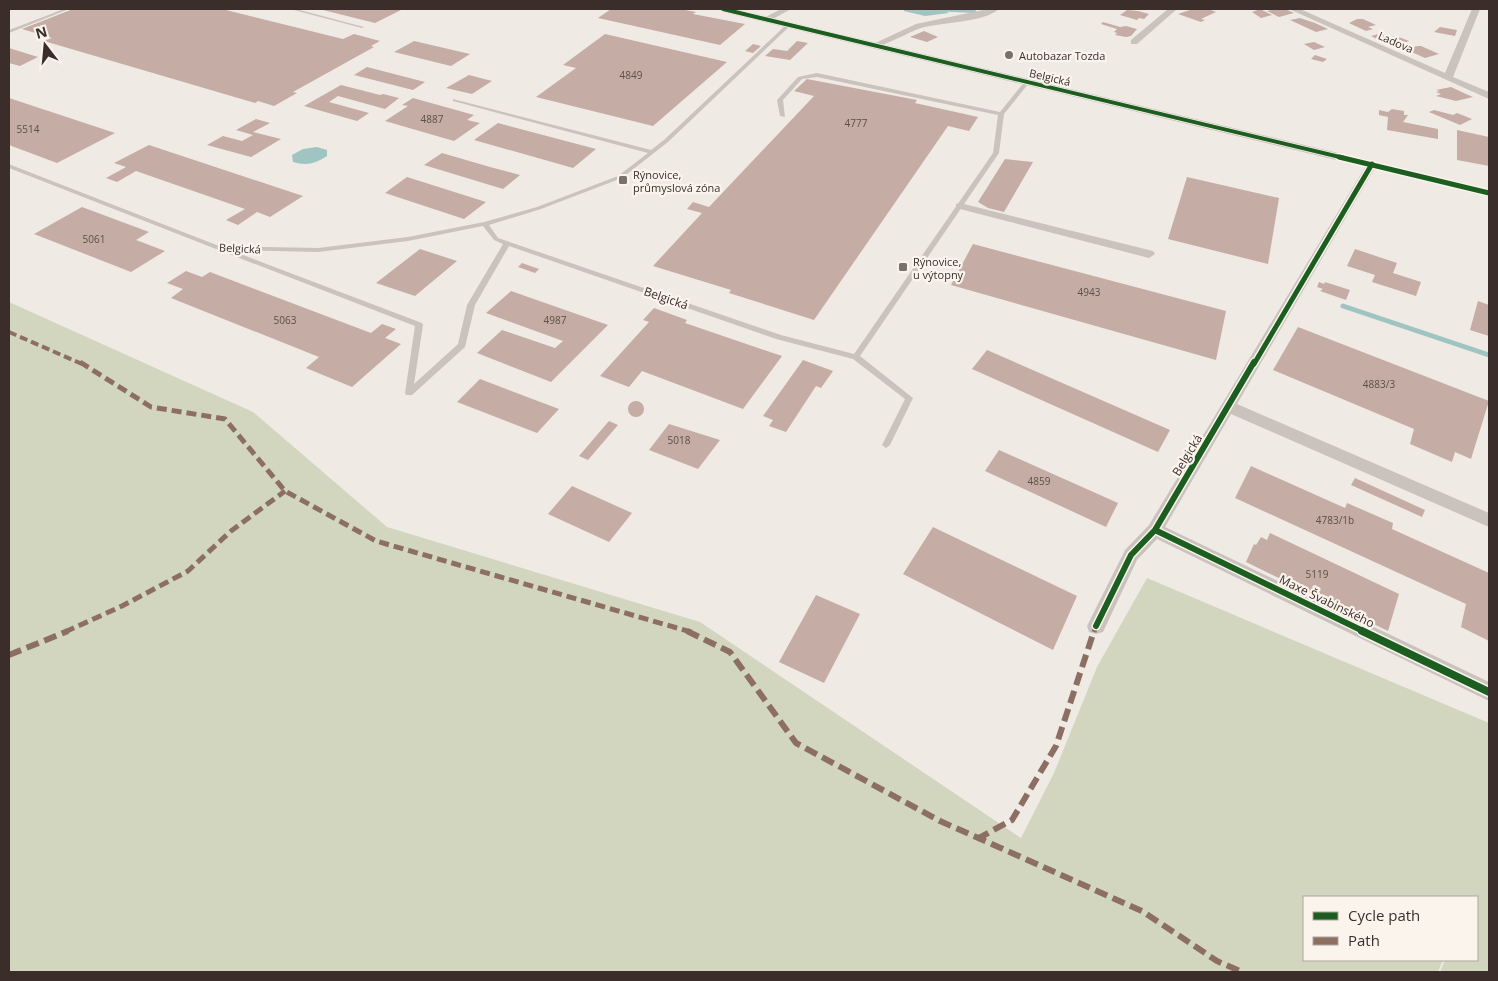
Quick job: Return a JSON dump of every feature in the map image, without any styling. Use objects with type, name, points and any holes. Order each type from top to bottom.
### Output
[{"type":"street","name":"Belgická","points":[[723,9],[1489,193]]},
{"type":"street","points":[[766,19],[787,9]]},
{"type":"street","points":[[876,45],[927,23],[980,14],[995,9]]},
{"type":"street","points":[[1134,42],[1173,9]]},
{"type":"street","name":"Ladova","points":[[1293,9],[1489,96]]},
{"type":"street","points":[[1448,78],[1476,9]]},
{"type":"street","name":"Belgická","points":[[1096,626],[1131,555],[1155,530],[1372,164]]},
{"type":"street","points":[[960,206],[1149,254]]},
{"type":"street","points":[[1229,407],[1489,520]]},
{"type":"street","name":"Maxe Švabinského","points":[[1155,530],[1489,692]]},
{"type":"lane","points":[[9,32],[67,9]]},
{"type":"lane","points":[[292,9],[362,27]]},
{"type":"lane","name":"Belgická","points":[[9,166],[218,248],[318,250],[408,239],[485,224],[540,208],[620,177],[652,152],[789,24]]},
{"type":"lane","points":[[783,116],[780,100],[800,78],[817,75],[1001,114],[996,153],[856,357]]},
{"type":"lane","name":"Belgická","points":[[1001,114],[1027,82]]},
{"type":"lane","points":[[455,100],[652,152]]},
{"type":"lane","name":"Belgická","points":[[485,224],[496,239],[507,243],[779,337],[856,357],[909,398],[886,445]]},
{"type":"lane","points":[[218,248],[419,325],[409,393],[462,345],[472,305],[507,243]]},
{"type":"green space","points":[[9,302],[253,412],[387,527],[700,622],[1021,838],[1054,773],[1097,667],[1147,578],[1489,723],[1489,972],[1440,972],[1445,961],[1478,961],[1478,896],[1303,896],[1303,961],[1443,961],[1438,972],[9,972]]},
{"type":"water","points":[[904,9],[941,9],[949,13],[925,16],[904,11]]},
{"type":"water","points":[[317,147],[327,150],[327,156],[310,163],[293,162],[292,155],[303,149]]},
{"type":"building","points":[[73,9],[222,9],[343,39],[354,34],[380,41],[371,46],[374,47],[293,92],[297,93],[274,106],[258,101],[255,103],[44,41],[52,38],[22,29]]},
{"type":"building","points":[[319,9],[403,9],[375,23]]},
{"type":"building","points":[[611,9],[680,9],[696,12],[693,14],[745,24],[720,45],[598,18]]},
{"type":"building","points":[[1193,9],[1208,9],[1216,12],[1201,19],[1205,20],[1201,22],[1178,14]]},
{"type":"building","points":[[1260,9],[1272,15],[1261,18],[1252,12]]},
{"type":"building","points":[[1270,9],[1285,9],[1294,13],[1279,17],[1267,11]]},
{"type":"building","points":[[1127,10],[1149,14],[1144,19],[1139,18],[1137,20],[1120,15]]},
{"type":"building","points":[[1300,18],[1328,29],[1316,32],[1290,20]]},
{"type":"building","points":[[1357,19],[1363,19],[1376,25],[1368,27],[1373,29],[1366,31],[1349,23]]},
{"type":"building","points":[[1103,22],[1137,29],[1131,36],[1115,35],[1117,33],[1114,32],[1117,29],[1101,24]]},
{"type":"building","points":[[1440,27],[1457,30],[1455,36],[1434,32]]},
{"type":"building","points":[[924,31],[938,37],[927,42],[910,37]]},
{"type":"building","points":[[1382,33],[1389,37],[1379,40],[1371,36]]},
{"type":"building","points":[[605,34],[727,62],[653,126],[536,97],[576,68],[563,65]]},
{"type":"building","points":[[1396,36],[1409,41],[1400,44],[1392,40],[1392,37]]},
{"type":"building","points":[[414,41],[470,54],[451,66],[394,52]]},
{"type":"building","points":[[797,41],[808,43],[790,60],[765,56],[773,49],[787,51]]},
{"type":"building","points":[[1314,42],[1325,47],[1314,50],[1304,44]]},
{"type":"building","points":[[753,44],[761,46],[753,53],[745,51]]},
{"type":"building","points":[[1418,46],[1439,54],[1425,58],[1405,49]]},
{"type":"building","points":[[9,48],[38,57],[20,66],[9,63]]},
{"type":"building","points":[[1315,55],[1327,59],[1323,62],[1311,59]]},
{"type":"building","points":[[367,67],[425,82],[413,90],[354,75]]},
{"type":"building","points":[[469,75],[492,81],[472,94],[446,88]]},
{"type":"building","points":[[807,79],[917,100],[915,103],[978,117],[969,131],[948,126],[814,320],[729,293],[731,290],[653,266],[702,213],[687,209],[693,202],[709,207],[814,96],[794,91]]},
{"type":"building","points":[[341,85],[399,98],[385,109],[338,96],[329,102],[369,113],[357,121],[304,106]]},
{"type":"building","points":[[1451,87],[1473,97],[1456,101],[1436,96],[1441,94],[1436,92],[1440,91],[1436,90]]},
{"type":"building","points":[[9,98],[115,133],[57,163],[9,145]]},
{"type":"building","points":[[413,98],[474,115],[467,120],[480,123],[454,141],[385,121],[408,106],[402,105]]},
{"type":"building","points":[[1392,109],[1404,111],[1404,115],[1408,115],[1403,122],[1438,129],[1438,139],[1387,130],[1388,117],[1379,115],[1379,110],[1388,112]]},
{"type":"building","points":[[1434,110],[1453,115],[1457,113],[1472,119],[1460,125],[1429,112]]},
{"type":"building","points":[[256,119],[270,123],[253,132],[281,139],[251,157],[207,145],[223,136],[242,141],[253,135],[236,130]]},
{"type":"building","points":[[498,123],[596,149],[573,168],[474,140]]},
{"type":"building","points":[[1457,130],[1489,137],[1489,166],[1457,160]]},
{"type":"building","points":[[149,145],[303,196],[270,217],[257,212],[238,225],[226,220],[245,209],[136,171],[117,182],[106,178],[126,167],[114,163]]},
{"type":"building","points":[[442,153],[520,175],[503,189],[424,165]]},
{"type":"building","points":[[1005,159],[1033,162],[1004,212],[988,208],[978,202]]},
{"type":"building","points":[[407,177],[486,202],[464,219],[385,193]]},
{"type":"building","points":[[1187,177],[1279,198],[1268,264],[1168,239]]},
{"type":"building","points":[[82,207],[149,232],[136,240],[165,251],[131,272],[34,234]]},
{"type":"building","points":[[973,244],[1226,311],[1216,360],[951,285]]},
{"type":"building","points":[[420,249],[457,261],[415,296],[376,283]]},
{"type":"building","points":[[1355,249],[1397,263],[1393,273],[1421,282],[1416,296],[1372,282],[1375,275],[1347,266]]},
{"type":"building","points":[[522,263],[539,269],[535,273],[518,267]]},
{"type":"building","points":[[186,271],[202,277],[210,272],[371,333],[382,324],[396,329],[385,338],[401,344],[352,387],[306,368],[319,357],[171,298],[183,289],[167,283]]},
{"type":"building","points":[[1319,282],[1350,290],[1346,300],[1320,291],[1323,289],[1317,287]]},
{"type":"building","points":[[511,291],[608,325],[551,382],[477,353],[502,330],[555,348],[563,341],[486,313]]},
{"type":"building","points":[[1478,301],[1489,305],[1489,336],[1470,330]]},
{"type":"building","points":[[654,308],[687,320],[685,323],[782,356],[743,409],[642,371],[629,387],[600,376],[649,322],[643,320]]},
{"type":"building","points":[[1298,327],[1489,401],[1471,459],[1455,452],[1452,462],[1410,444],[1414,429],[1273,370]]},
{"type":"building","points":[[987,350],[1170,430],[1158,452],[972,369]]},
{"type":"building","points":[[803,360],[833,371],[821,388],[816,386],[786,432],[769,426],[773,420],[763,416]]},
{"type":"building","points":[[480,379],[559,409],[537,433],[457,402]]},
{"type":"building","points":[[636,401],[642,403],[644,409],[642,415],[636,417],[630,415],[628,409],[630,403]]},
{"type":"building","points":[[609,421],[618,425],[588,460],[579,456]]},
{"type":"building","points":[[669,424],[720,440],[698,469],[649,450]]},
{"type":"building","points":[[999,450],[1118,503],[1106,527],[985,471]]},
{"type":"building","points":[[1251,466],[1345,508],[1347,503],[1393,523],[1392,529],[1489,573],[1489,641],[1461,627],[1466,604],[1235,498]]},
{"type":"building","points":[[1355,478],[1425,510],[1422,517],[1351,485]]},
{"type":"building","points":[[572,486],[632,513],[609,542],[548,514]]},
{"type":"building","points":[[933,527],[1077,596],[1053,650],[903,574]]},
{"type":"building","points":[[1270,533],[1399,594],[1388,631],[1246,562],[1254,544],[1256,545],[1261,537],[1267,540]]},
{"type":"building","points":[[816,595],[860,614],[824,683],[779,662]]},
{"type":"waterway","points":[[933,9],[974,11]]},
{"type":"waterway","points":[[1343,306],[1489,355]]},
{"type":"marked path","points":[[9,332],[76,360],[151,407],[225,419],[285,491],[376,541],[692,632],[730,652],[796,743],[940,821],[1142,911],[1217,961],[1242,972]]},
{"type":"marked path","points":[[9,655],[122,606],[188,571],[231,531],[285,491]]},
{"type":"marked path","points":[[977,839],[1012,820],[1056,746],[1096,626]]},
{"type":"cycle path","points":[[723,9],[1489,193]]},
{"type":"cycle path","points":[[1096,626],[1131,555],[1155,530],[1372,164]]},
{"type":"cycle path","points":[[1155,530],[1489,692]]},
{"type":"place","name":"Autobazar Tozda","points":[[1009,55]]},
{"type":"place","name":"Rýnovice, průmyslová zóna","points":[[623,180]]},
{"type":"place","name":"Rýnovice, u výtopny","points":[[903,267]]}]
